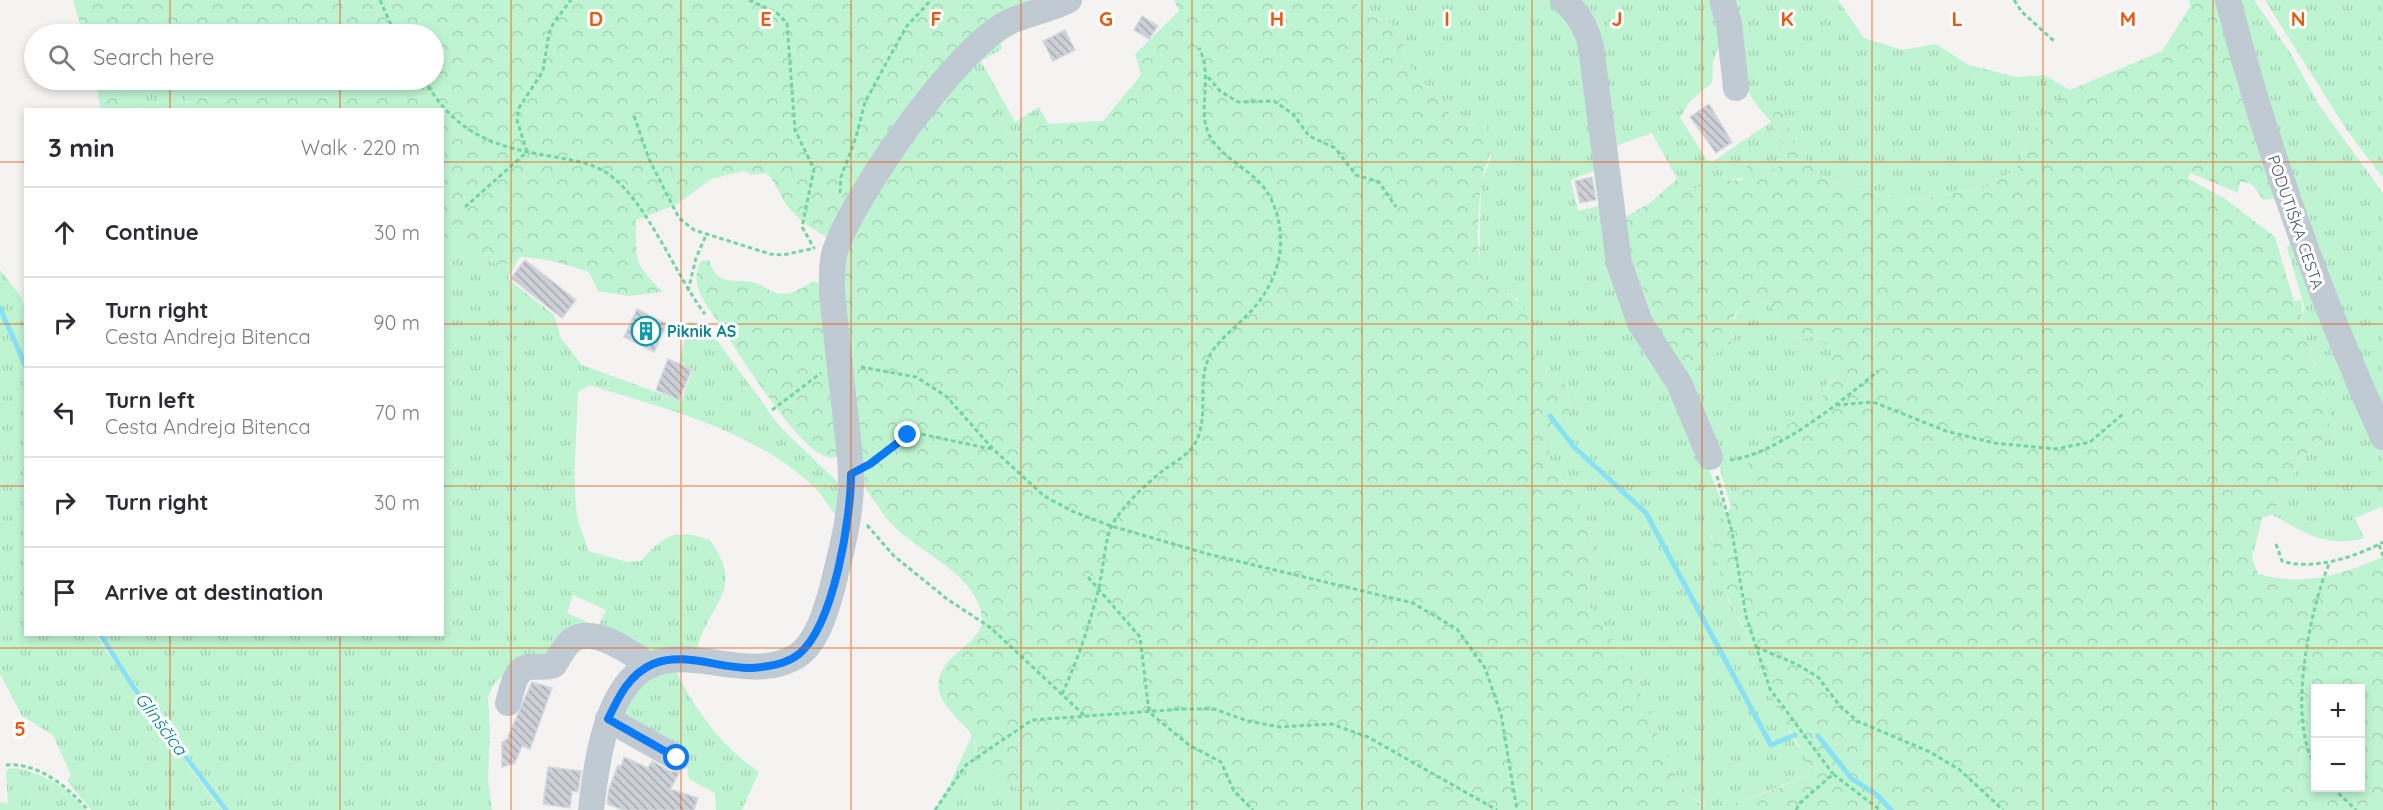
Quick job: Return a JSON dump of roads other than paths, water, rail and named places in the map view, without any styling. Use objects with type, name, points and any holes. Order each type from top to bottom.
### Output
[{"type":"street","points":[[591,810],[595,776],[608,719],[620,694],[638,673],[660,662],[694,660],[750,668],[777,665],[798,655],[814,637],[828,606],[845,536],[851,474],[831,266],[825,248],[942,82],[973,51],[1008,22],[1069,0]]},
{"type":"street","points":[[1563,0],[1573,9],[1587,30],[1591,47],[1614,236],[1628,291],[1640,323],[1679,383],[1710,457]]},
{"type":"street","points":[[1722,0],[1729,24],[1736,88]]},
{"type":"street","name":"PODUTIŠKA CESTA","points":[[2228,0],[2267,138],[2302,238],[2336,333],[2383,437]]},
{"type":"street","points":[[508,704],[514,679],[526,667],[554,665],[570,642],[580,636],[602,639],[624,647],[650,666]]},
{"type":"street","points":[[608,719],[677,758]]},
{"type":"waterway","name":"Glinščica","points":[[0,308],[24,362]]},
{"type":"waterway","points":[[1550,416],[1575,448],[1646,513],[1771,745],[1795,735]]},
{"type":"waterway","name":"Glinščica","points":[[101,636],[132,685],[226,810]]},
{"type":"waterway","points":[[1818,736],[1851,778],[1877,795],[1891,810]]},
{"type":"place","name":"Piknik AS","points":[[646,331]]}]
